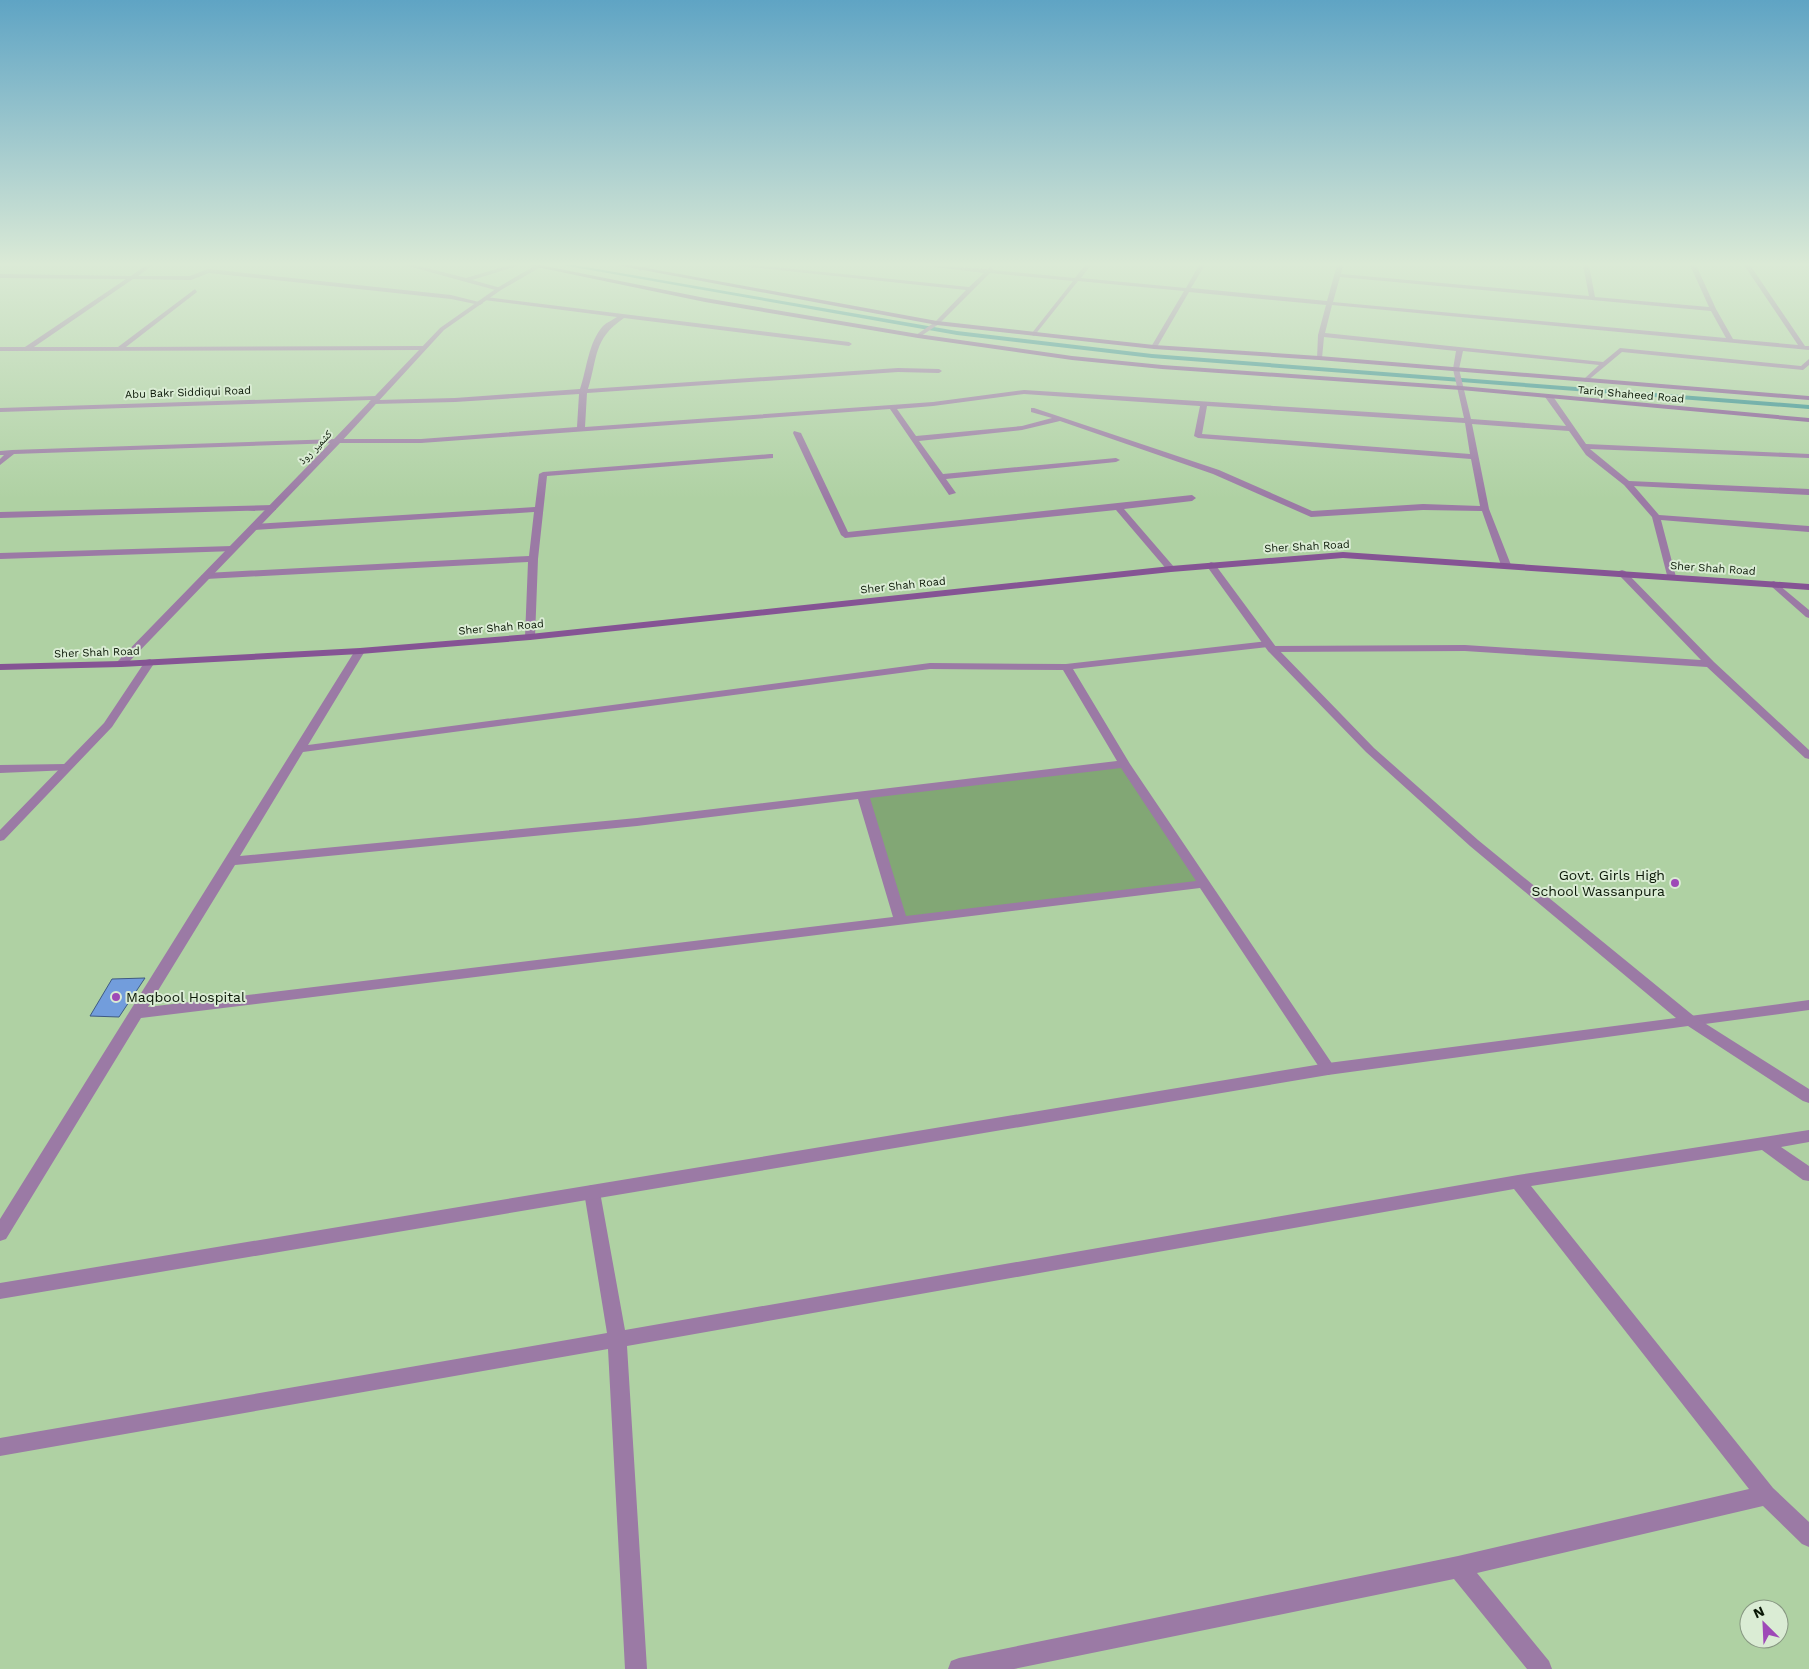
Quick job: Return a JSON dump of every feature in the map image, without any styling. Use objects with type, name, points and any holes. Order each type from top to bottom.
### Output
[{"type":"main road","name":"Tariq Shaheed Road","points":[[976,343],[1072,358],[1162,367],[1461,386],[1549,397],[1809,420]]},
{"type":"main road","name":"Tariq Shaheed Road","points":[[1110,343],[1154,348],[1319,358],[1809,398]]},
{"type":"main road","name":"Sher Shah Road","points":[[0,667],[121,664],[360,650],[530,637],[1171,569],[1343,555],[1809,587]]},
{"type":"street","points":[[28,349],[37,343]]},
{"type":"street","points":[[120,348],[127,343]]},
{"type":"street","name":"کشمیر روڈ","points":[[121,664],[273,508],[429,343]]},
{"type":"street","points":[[581,429],[583,392],[590,372],[592,351],[597,343]]},
{"type":"street","points":[[840,343],[849,344]]},
{"type":"street","points":[[1154,348],[1157,343]]},
{"type":"street","points":[[1319,358],[1320,343]]},
{"type":"street","points":[[1395,343],[1605,364]]},
{"type":"street","points":[[1751,343],[1806,348]]},
{"type":"street","points":[[0,349],[424,348]]},
{"type":"street","points":[[1460,349],[1456,370],[1461,386],[1485,509],[1506,565]]},
{"type":"street","points":[[1586,380],[1620,350],[1803,368],[1809,362]]},
{"type":"street","name":"Abu Bakr Siddiqui Road","points":[[0,410],[375,400],[456,400],[898,370],[939,371]]},
{"type":"street","points":[[0,453],[337,441],[421,441],[933,404],[1024,392],[1572,429]]},
{"type":"street","points":[[1549,397],[1590,453],[1627,483],[1656,517],[1671,577]]},
{"type":"street","points":[[1204,404],[1198,436],[1475,457]]},
{"type":"street","points":[[892,407],[952,493]]},
{"type":"street","points":[[1034,410],[1216,472],[1311,514],[1423,507],[1485,509]]},
{"type":"street","points":[[914,439],[1022,428],[1059,419]]},
{"type":"street","points":[[798,433],[845,535],[1192,498]]},
{"type":"street","points":[[1584,446],[1809,456]]},
{"type":"street","points":[[0,463],[12,452]]},
{"type":"street","points":[[530,637],[533,559],[543,474],[770,456]]},
{"type":"street","points":[[941,477],[1116,460]]},
{"type":"street","points":[[1627,483],[1809,492]]},
{"type":"street","points":[[1118,507],[1171,569]]},
{"type":"street","points":[[0,515],[273,508]]},
{"type":"street","points":[[254,526],[538,509]]},
{"type":"street","points":[[1656,517],[1809,530]]},
{"type":"street","points":[[0,556],[232,549]]},
{"type":"street","points":[[206,576],[533,559]]},
{"type":"street","points":[[1211,565],[1270,646],[1370,750],[1474,844],[1690,1021],[1809,1098]]},
{"type":"street","points":[[1622,574],[1710,664],[1809,756]]},
{"type":"street","points":[[1774,584],[1809,615]]},
{"type":"street","points":[[300,749],[930,666],[1066,667],[1270,646],[1465,648],[1710,664]]},
{"type":"street","points":[[0,1234],[360,650]]},
{"type":"street","points":[[0,837],[108,725],[150,662]]},
{"type":"street","points":[[1066,667],[1124,764],[1328,1070]]},
{"type":"street","points":[[232,860],[637,822],[1124,764]]},
{"type":"street","points":[[0,770],[66,768]]},
{"type":"street","points":[[863,795],[901,920]]},
{"type":"street","points":[[137,1013],[1204,884]]},
{"type":"street","points":[[0,1291],[1328,1070],[1809,1005]]},
{"type":"street","points":[[0,1447],[1518,1182],[1809,1136]]},
{"type":"street","points":[[1764,1143],[1809,1175]]},
{"type":"street","points":[[1518,1182],[1766,1495],[1809,1538]]},
{"type":"street","points":[[592,1192],[617,1340],[636,1669]]},
{"type":"street","points":[[959,1669],[1458,1567],[1766,1495]]},
{"type":"street","points":[[1458,1567],[1541,1669]]},
{"type":"green space","points":[[1124,764],[1203,884],[901,920],[863,795]]},
{"type":"building","name":"Maqbool Hospital","points":[[145,978],[119,1017],[90,1016],[112,979]]},
{"type":"waterway","points":[[1041,343],[1152,356],[1809,407]]},
{"type":"place","name":"Govt. Girls High School Wassanpura","points":[[1675,883]]},
{"type":"place","name":"Maqbool Hospital","points":[[116,997]]}]
